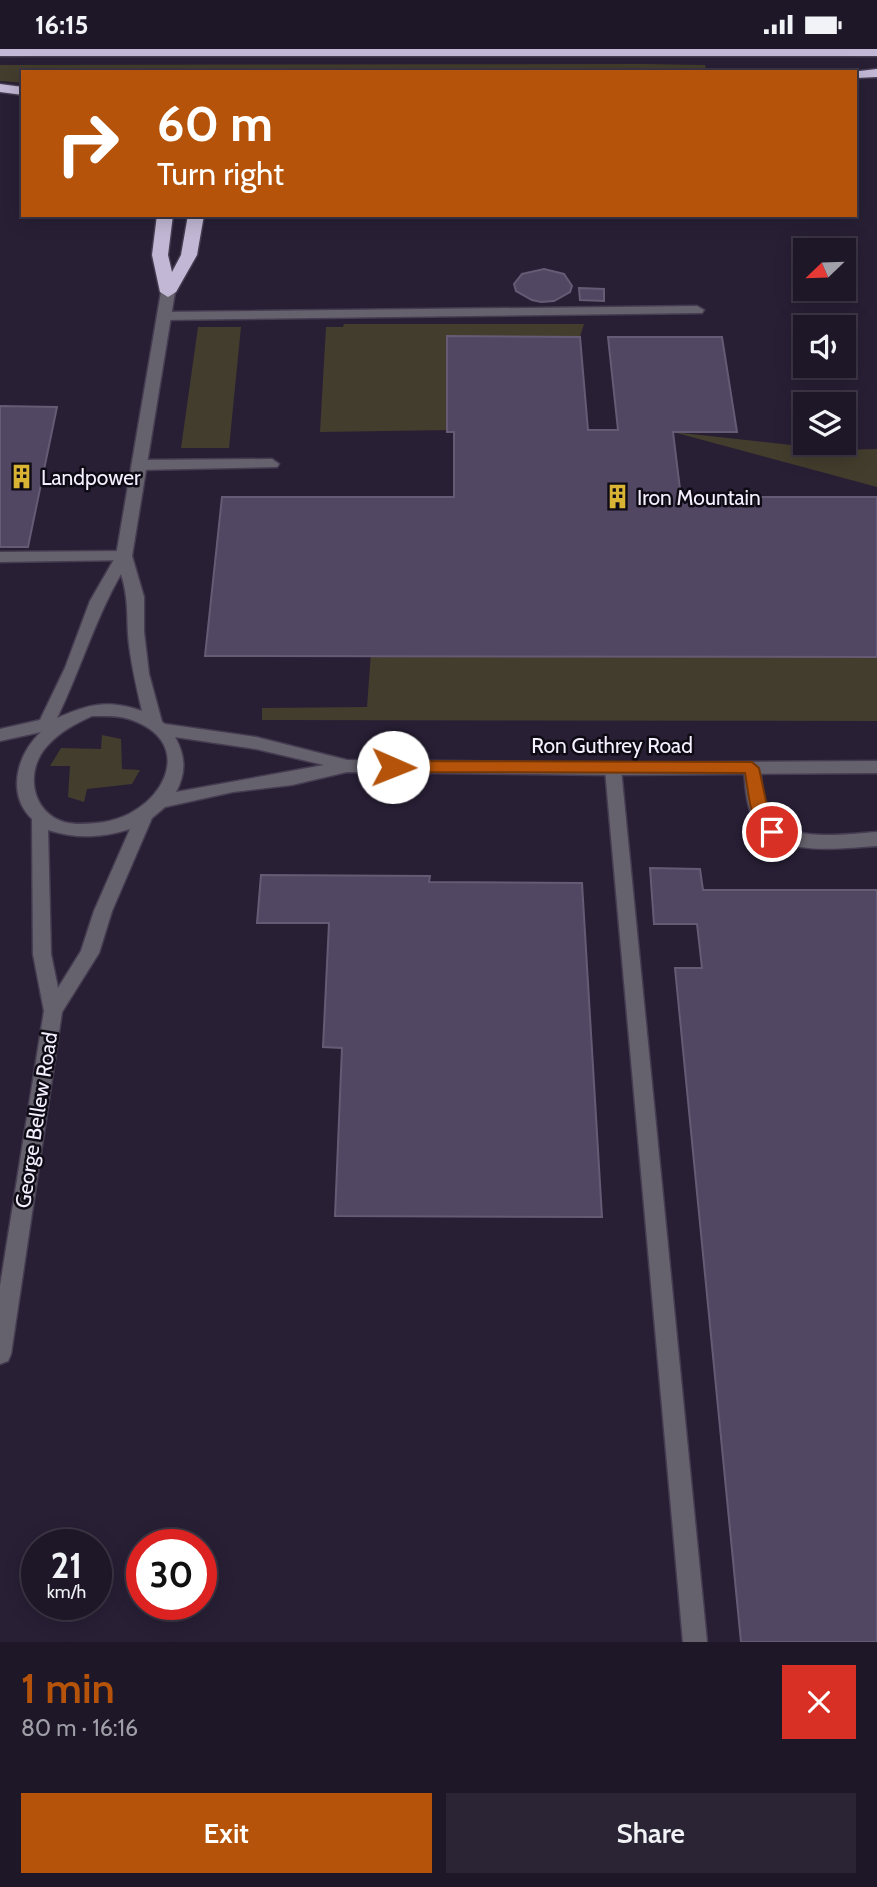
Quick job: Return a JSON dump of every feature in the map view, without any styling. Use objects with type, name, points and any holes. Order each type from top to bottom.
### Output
[{"type":"highway","points":[[0,52],[877,52]]},
{"type":"highway","points":[[857,74],[877,73]]},
{"type":"highway","points":[[0,88],[21,91]]},
{"type":"highway","points":[[165,217],[160,255],[168,292]]},
{"type":"highway","points":[[168,292],[189,255],[197,217]]},
{"type":"street","points":[[46,725],[73,668],[98,601],[124,556],[168,292]]},
{"type":"street","points":[[164,316],[698,310]]},
{"type":"street","points":[[139,465],[272,464]]},
{"type":"street","points":[[0,557],[124,556]]},
{"type":"street","points":[[124,556],[136,597],[136,632],[140,662],[158,726],[174,746],[177,765],[173,784],[160,803],[145,815],[120,827],[92,832],[63,830],[39,822],[17,806],[10,774],[16,755],[28,738],[46,725],[67,715],[90,710],[124,712],[158,726]]},
{"type":"street","points":[[0,735],[46,725]]},
{"type":"street","name":"Ron Guthrey Road","points":[[158,726],[294,749],[348,766]]},
{"type":"street","name":"Ron Guthrey Road","points":[[160,803],[233,786],[292,779],[348,766],[613,769],[877,767]]},
{"type":"street","points":[[752,768],[761,816],[772,832],[787,838],[877,839]]},
{"type":"street","points":[[613,769],[695,1642]]},
{"type":"street","name":"George Bellew Road","points":[[53,1011],[90,953],[103,911],[145,815]]},
{"type":"street","name":"George Bellew Road","points":[[0,1354],[53,1011],[42,954],[39,822]]},
{"type":"shaded area","points":[[643,64],[705,65],[706,70],[21,70],[21,83],[0,81],[0,65]]},
{"type":"shaded area","points":[[344,324],[584,324],[580,337],[447,337],[452,430],[320,432],[326,327],[343,327]]},
{"type":"shaded area","points":[[198,327],[241,327],[229,448],[181,448]]},
{"type":"shaded area","points":[[673,432],[793,445],[793,455],[856,455],[856,450],[877,449],[877,487]]},
{"type":"shaded area","points":[[371,652],[877,656],[877,721],[262,720],[262,708],[367,707]]},
{"type":"shaded area","points":[[102,735],[121,739],[122,769],[140,770],[132,784],[87,789],[84,802],[68,797],[70,766],[50,766],[61,748],[101,749]]},
{"type":"building","points":[[544,269],[564,274],[572,286],[570,292],[554,301],[541,302],[516,291],[514,284],[522,274]]},
{"type":"building","points":[[579,288],[604,289],[604,301],[580,300]]},
{"type":"building","name":"Iron Mountain","points":[[447,336],[580,337],[588,430],[618,430],[608,337],[722,337],[737,432],[673,432],[681,497],[877,497],[877,657],[205,656],[222,497],[454,497],[454,432],[447,432]]},
{"type":"building","name":"Landpower","points":[[0,406],[57,407],[28,547],[0,547]]},
{"type":"building","points":[[650,868],[700,869],[703,890],[877,890],[877,1642],[741,1642],[675,968],[702,968],[697,924],[654,924]]},
{"type":"building","points":[[261,875],[430,876],[429,882],[582,883],[602,1217],[335,1216],[342,1048],[323,1047],[329,923],[257,923]]},
{"type":"place","name":"Landpower","points":[[21,477]]},
{"type":"place","name":"Iron Mountain","points":[[617,497]]},
{"type":"route","points":[[393,767],[752,768],[761,816],[772,832]]}]
